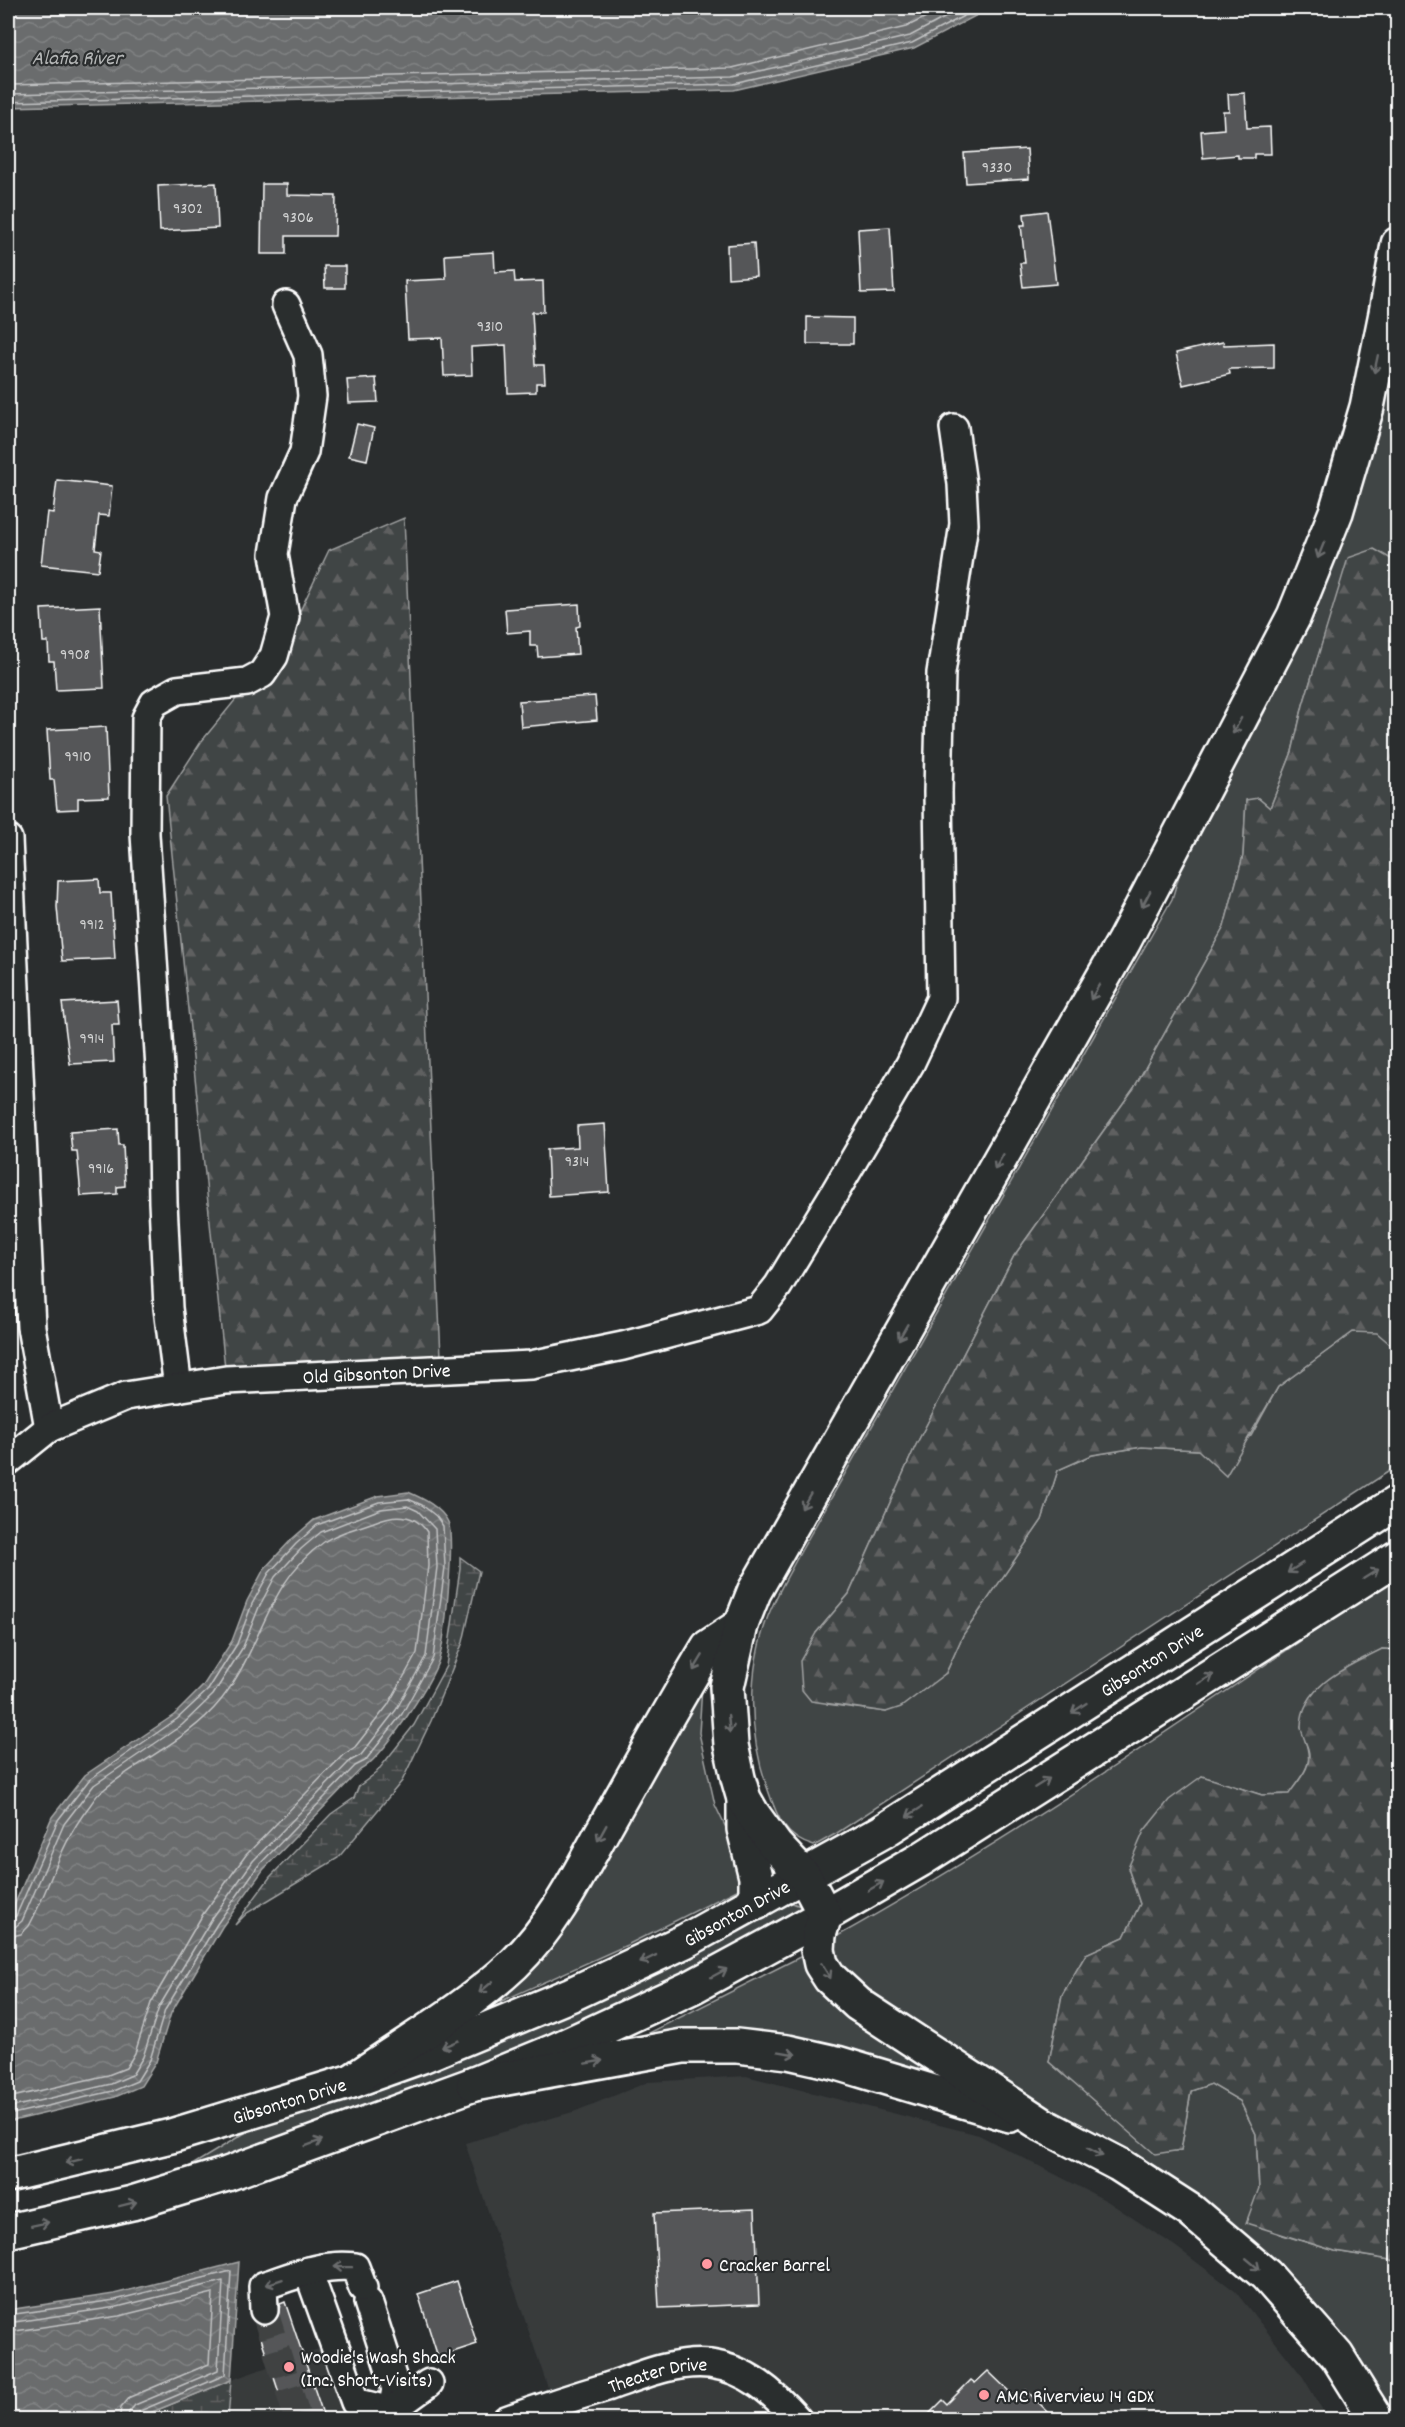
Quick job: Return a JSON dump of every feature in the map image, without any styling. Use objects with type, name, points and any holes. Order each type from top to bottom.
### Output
[{"type":"main road","points":[[756,1903],[756,1877],[744,1829],[744,1799],[731,1745],[727,1706],[727,1687],[741,1625],[760,1582],[1124,941],[1294,616],[1336,512],[1367,407],[1398,244]]},
{"type":"main road","name":"Gibsonton Drive","points":[[8,2175],[171,2136],[352,2081],[422,2056],[572,1994],[685,1941],[882,1832],[1003,1757],[1398,1502]]},
{"type":"main road","points":[[8,2231],[178,2190],[474,2084],[554,2051],[692,1987],[825,1916],[920,1860],[1398,1557]]},
{"type":"main road","points":[[352,2081],[479,1994],[533,1943],[549,1923],[579,1875],[708,1647],[741,1625]]},
{"type":"main road","points":[[744,1799],[769,1837],[804,1877],[825,1916],[819,1935],[818,1950],[822,1964],[830,1978],[858,2004],[1043,2125],[1118,2163],[1191,2211],[1266,2275],[1337,2356],[1377,2420]]},
{"type":"main road","points":[[474,2084],[683,2046],[737,2046],[788,2052],[837,2063],[1043,2125]]},
{"type":"street","points":[[178,1388],[167,1285],[161,1084],[145,834],[146,718],[154,703],[177,690],[247,682],[262,674],[274,656],[285,617],[274,554],[283,498],[304,452],[312,396],[308,354],[286,305]]},
{"type":"street","name":"Old Gibsonton Drive","points":[[8,1461],[50,1428],[126,1396],[226,1380],[531,1365],[623,1346],[759,1310],[778,1286],[910,1064],[941,998],[938,792],[941,673],[964,524],[963,484],[954,428]]},
{"type":"street","points":[[8,839],[31,1327],[50,1428]]},
{"type":"street","points":[[264,2310],[263,2286],[308,2271],[340,2265],[355,2267],[396,2389],[388,2417]]},
{"type":"street","points":[[308,2271],[355,2402],[388,2417]]},
{"type":"street","name":"Theater Drive","points":[[506,2420],[656,2371],[694,2364],[710,2364],[748,2376],[766,2388],[798,2420]]},
{"type":"street","points":[[388,2417],[429,2383]]},
{"type":"shaded area","points":[[746,2076],[979,2135],[1107,2201],[1175,2246],[1235,2291],[1303,2377],[1328,2419],[813,2419],[788,2392],[751,2365],[522,2401],[473,2419],[517,2398],[548,2388],[465,2143],[576,2111],[648,2082]]},
{"type":"shaded area","points":[[324,2347],[362,2419],[320,2419],[286,2408],[285,2419],[228,2420],[231,2380]]},
{"type":"shaded area","points":[[695,2376],[709,2377],[743,2387],[782,2420],[545,2420],[653,2384]]},
{"type":"green space","points":[[1397,293],[1397,610],[1393,560],[1349,558],[1303,705],[1292,752],[1270,808],[1258,798],[1246,801],[1243,856],[1224,927],[1134,1088],[1014,1256],[915,1447],[849,1594],[816,1633],[827,1704],[886,1712],[946,1673],[963,1635],[1042,1520],[1058,1470],[1092,1455],[1142,1447],[1198,1450],[1251,1436],[1278,1387],[1353,1332],[1377,1332],[1397,1350],[1397,1466],[814,1846],[796,1838],[783,1825],[761,1769],[754,1725],[753,1681],[761,1637],[768,1616],[801,1551],[1172,899],[1203,794],[1278,661]]},
{"type":"green space","points":[[404,518],[441,1357],[225,1368],[166,796],[201,742],[289,634],[329,550]]},
{"type":"green space","points":[[1374,549],[1393,560],[1398,610],[1397,1350],[1377,1333],[1353,1332],[1278,1387],[1226,1476],[1198,1450],[1142,1447],[1092,1455],[1058,1470],[1042,1520],[963,1635],[946,1673],[901,1707],[886,1712],[811,1701],[802,1690],[800,1661],[816,1633],[849,1594],[915,1447],[1014,1256],[1134,1088],[1224,927],[1243,856],[1246,800],[1258,798],[1270,808],[1292,752],[1303,705],[1348,558]]},
{"type":"green space","points":[[460,1557],[479,1571],[463,1642],[431,1721],[402,1781],[338,1858],[247,1913],[235,1925],[270,1877],[331,1814],[354,1798],[359,1786],[376,1773],[414,1725],[446,1666]]},
{"type":"green space","points":[[1397,1575],[1397,1650],[1382,1649],[1301,1726],[1309,1756],[1308,1763],[1289,1794],[1262,1795],[1202,1776],[1128,1868],[1140,1904],[1124,1937],[1086,1954],[1062,1995],[1049,2062],[1155,2153],[1181,2150],[1191,2091],[1211,2084],[1240,2101],[1256,2134],[1259,2188],[1279,2234],[1335,2251],[1397,2261],[1397,2419],[1385,2419],[1356,2370],[1058,2115],[870,1998],[834,1962],[834,1938],[906,1897],[1049,1809]]},
{"type":"green space","points":[[1382,1649],[1398,1650],[1397,2261],[1335,2251],[1246,2223],[1259,2188],[1256,2134],[1240,2101],[1211,2084],[1191,2091],[1181,2150],[1155,2154],[1049,2062],[1062,1995],[1086,1954],[1124,1937],[1140,1904],[1128,1868],[1144,1831],[1169,1800],[1202,1776],[1262,1795],[1289,1794],[1309,1762],[1308,1749],[1301,1726],[1303,1711],[1310,1698],[1319,1687],[1343,1669]]},
{"type":"green space","points":[[702,1687],[699,1733],[715,1805],[738,1853],[741,1888],[627,1945],[497,2003],[492,1995]]},
{"type":"green space","points":[[790,1902],[807,1910],[594,2019],[374,2108],[179,2173],[253,2128]]},
{"type":"green space","points":[[804,1955],[971,2086],[635,2040]]},
{"type":"green space","points":[[231,2380],[228,2419],[135,2419]]},
{"type":"water","name":"Alafia River","points":[[8,8],[988,8],[914,48],[734,90],[8,107]]},
{"type":"water","points":[[408,1492],[436,1507],[445,1517],[450,1532],[450,1548],[446,1612],[439,1659],[427,1685],[405,1720],[380,1752],[263,1870],[222,1927],[171,2013],[156,2062],[141,2086],[115,2097],[8,2122],[8,1920],[52,1817],[85,1775],[174,1715],[203,1686],[232,1641],[247,1601],[264,1569],[292,1539],[314,1520],[378,1496]]},
{"type":"water","points":[[239,2262],[231,2380],[135,2419],[8,2419],[8,2310],[114,2294]]},
{"type":"building","points":[[1245,93],[1247,128],[1270,127],[1271,154],[1254,154],[1254,158],[1238,158],[1238,155],[1203,158],[1201,131],[1224,129],[1223,111],[1229,111],[1228,94]]},
{"type":"building","points":[[1027,149],[1029,179],[966,183],[964,153]]},
{"type":"building","points":[[216,183],[218,228],[160,231],[158,186]]},
{"type":"building","points":[[262,184],[287,184],[287,195],[336,196],[335,236],[286,236],[286,254],[261,254]]},
{"type":"building","points":[[1047,211],[1056,284],[1023,287],[1020,263],[1025,263],[1021,225],[1025,225],[1024,214]]},
{"type":"building","points":[[890,227],[894,292],[861,293],[858,229]]},
{"type":"building","points":[[754,243],[756,276],[728,278],[727,245]]},
{"type":"building","points":[[494,252],[495,272],[514,271],[515,282],[543,281],[544,312],[532,312],[535,365],[544,365],[545,383],[536,383],[536,392],[508,393],[506,345],[471,347],[472,375],[444,376],[442,338],[408,339],[405,281],[446,279],[445,255]]},
{"type":"building","points":[[324,266],[345,266],[345,288],[325,288]]},
{"type":"building","points":[[807,317],[853,318],[853,344],[807,344]]},
{"type":"building","points":[[1223,342],[1224,345],[1274,343],[1274,368],[1229,369],[1230,374],[1183,385],[1176,353]]},
{"type":"building","points":[[376,378],[378,402],[349,403],[347,380]]},
{"type":"building","points":[[357,424],[374,428],[367,460],[349,456]]},
{"type":"building","points":[[57,480],[112,486],[109,516],[99,515],[95,549],[101,550],[98,571],[41,565],[47,512],[53,513]]},
{"type":"building","points":[[579,604],[580,626],[576,627],[578,654],[538,657],[537,646],[530,646],[530,631],[507,633],[505,609]]},
{"type":"building","points":[[100,606],[104,688],[56,690],[54,661],[49,661],[48,642],[43,642],[41,609]]},
{"type":"building","points":[[595,696],[597,720],[521,727],[519,701]]},
{"type":"building","points":[[106,727],[109,797],[78,798],[78,809],[57,810],[54,780],[50,780],[47,730]]},
{"type":"building","points":[[99,879],[100,893],[111,893],[115,959],[62,961],[57,907],[58,881]]},
{"type":"building","points":[[117,1000],[119,1025],[112,1025],[114,1062],[70,1064],[62,1003]]},
{"type":"building","points":[[605,1124],[609,1192],[549,1196],[547,1149],[578,1147],[577,1126]]},
{"type":"building","points":[[118,1129],[119,1145],[123,1145],[125,1186],[117,1187],[117,1194],[81,1196],[77,1151],[72,1151],[70,1132]]},
{"type":"building","name":"Cracker Barrel","points":[[755,2209],[759,2304],[659,2308],[654,2213]]},
{"type":"building","points":[[457,2281],[477,2344],[438,2357],[418,2294]]},
{"type":"building","name":"Woodie's Wash Shack (Inc. Short-Visits)","points":[[285,2302],[325,2420],[288,2420],[256,2323],[264,2326],[273,2323],[278,2317],[280,2304]]},
{"type":"building","name":"AMC Riverview 14 GDX","points":[[988,2371],[1017,2399],[1026,2390],[1056,2420],[923,2420],[943,2400],[947,2404],[971,2380],[975,2383]]},
{"type":"tunnel","points":[[264,2310],[298,2420]]},
{"type":"place","name":"Cracker Barrel","points":[[707,2264]]},
{"type":"place","name":"Woodie's Wash Shack (Inc. Short-Visits)","points":[[289,2367]]},
{"type":"place","name":"AMC Riverview 14 GDX","points":[[984,2395]]}]
